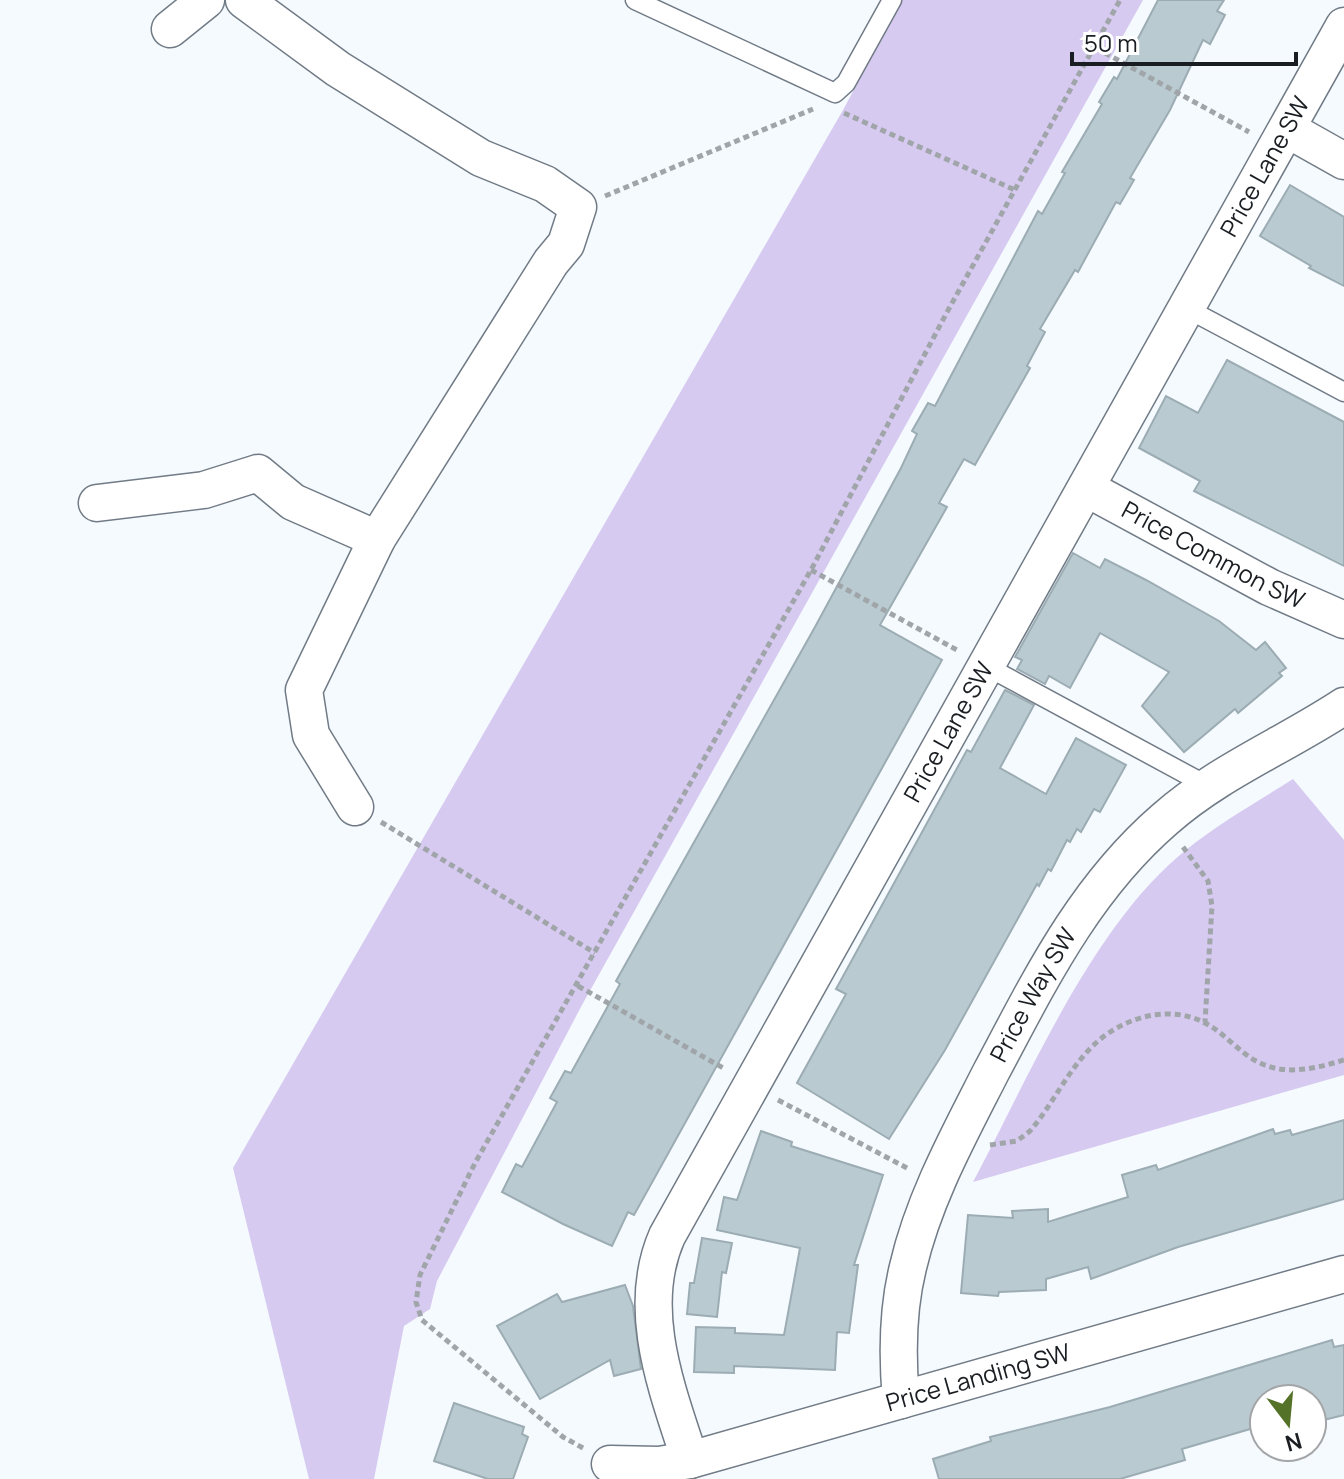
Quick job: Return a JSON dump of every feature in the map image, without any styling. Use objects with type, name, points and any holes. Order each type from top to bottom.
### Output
[{"type":"street","points":[[170,29],[206,0]]},
{"type":"street","points":[[244,0],[338,69],[481,158],[545,184],[578,207],[566,244],[551,262],[377,539],[304,690],[311,735],[355,807]]},
{"type":"street","name":"Price Lane SW","points":[[690,1460],[657,1349],[657,1257],[750,1084],[1344,26]]},
{"type":"street","points":[[1282,138],[1344,161]]},
{"type":"street","points":[[97,503],[204,490],[258,473],[293,502],[377,539]]},
{"type":"street","name":"Price Common SW","points":[[1086,488],[1269,587],[1344,620]]},
{"type":"street","name":"Price Way SW","points":[[901,1400],[897,1351],[900,1313],[907,1269],[933,1191],[964,1124],[1075,918],[1100,886],[1162,821],[1208,786],[1344,706]]},
{"type":"street","name":"Price Landing SW","points":[[610,1464],[659,1465],[690,1460],[1344,1274]]},
{"type":"lane","points":[[635,0],[835,93],[846,83],[892,0]]},
{"type":"lane","points":[[1186,308],[1344,392]]},
{"type":"lane","points":[[986,666],[1208,786]]},
{"type":"path","points":[[610,1464],[563,1437],[426,1324],[417,1310],[420,1275],[475,1163],[811,570],[1120,0]]},
{"type":"path","points":[[1096,48],[1282,138]]},
{"type":"path","points":[[578,207],[824,104]]},
{"type":"path","points":[[838,110],[1015,190]]},
{"type":"path","points":[[811,570],[986,666]]},
{"type":"path","points":[[355,807],[595,953]]},
{"type":"path","points":[[1162,821],[1208,881],[1212,906],[1205,1022]]},
{"type":"path","points":[[578,986],[738,1076]]},
{"type":"path","points":[[984,1145],[1017,1141],[1030,1131],[1049,1109],[1078,1063],[1097,1042],[1125,1023],[1153,1014],[1181,1015],[1205,1022],[1260,1064],[1286,1070],[1314,1069],[1344,1060]]},
{"type":"path","points":[[766,1093],[913,1171]]},
{"type":"shaded area","points":[[902,0],[1143,0],[582,1005],[437,1281],[430,1309],[404,1326],[374,1479],[309,1479],[233,1168],[843,110]]},
{"type":"shaded area","points":[[1293,779],[1344,840],[1344,1075],[973,1182],[1040,1050],[1121,918],[1152,881],[1186,850]]},
{"type":"building","points":[[1158,0],[1224,0],[1217,11],[1225,15],[1210,44],[1203,40],[1170,110],[1130,178],[1134,180],[1120,204],[1116,202],[1078,272],[1075,270],[1040,329],[1045,332],[1027,366],[1030,368],[975,465],[964,459],[939,503],[947,507],[880,625],[942,660],[634,1215],[628,1212],[612,1246],[563,1224],[502,1192],[516,1164],[522,1167],[557,1102],[550,1098],[565,1071],[571,1073],[620,984],[616,981],[901,468],[917,434],[912,431],[928,403],[935,406],[1038,211],[1042,214],[1065,173],[1062,172],[1102,104],[1099,102],[1114,77],[1117,79]]},
{"type":"building","points":[[1290,185],[1344,217],[1344,286],[1309,268],[1311,266],[1260,236]]},
{"type":"building","points":[[1227,360],[1344,422],[1344,566],[1194,491],[1200,481],[1139,448],[1166,396],[1198,413]]},
{"type":"building","points":[[1073,553],[1100,568],[1105,559],[1146,580],[1219,621],[1256,650],[1265,642],[1286,668],[1279,673],[1282,676],[1238,713],[1235,709],[1184,752],[1142,706],[1169,672],[1100,633],[1070,688],[1049,676],[1045,684],[1017,669],[1022,660],[1015,657]]},
{"type":"building","points":[[1005,690],[1034,705],[1000,768],[1046,794],[1076,738],[1126,765],[1100,812],[1094,809],[1081,832],[1077,829],[1070,842],[1067,840],[1051,871],[1048,869],[1039,886],[1037,884],[945,1050],[889,1139],[797,1083],[846,994],[836,989],[967,750],[971,752]]},
{"type":"building","points":[[1344,1120],[1344,1199],[1178,1247],[1091,1279],[1088,1267],[1046,1279],[1046,1290],[999,1292],[998,1296],[961,1293],[968,1215],[1013,1218],[1012,1211],[1048,1209],[1048,1222],[1128,1197],[1122,1175],[1156,1165],[1158,1170],[1273,1129],[1275,1134],[1290,1130],[1292,1135]]},
{"type":"building","points":[[761,1131],[792,1142],[791,1146],[883,1175],[854,1265],[858,1265],[849,1333],[837,1332],[835,1370],[734,1366],[734,1373],[694,1372],[696,1327],[735,1328],[735,1333],[784,1335],[800,1248],[717,1230],[724,1197],[737,1200]]},
{"type":"building","points":[[702,1238],[732,1243],[726,1273],[722,1272],[717,1317],[687,1314],[690,1283],[694,1283]]},
{"type":"building","points":[[625,1285],[633,1306],[641,1369],[614,1376],[610,1360],[540,1399],[497,1326],[557,1294],[562,1302]]},
{"type":"building","points":[[1332,1340],[1334,1347],[1344,1345],[1344,1415],[1328,1419],[1328,1383],[1248,1383],[1248,1430],[1182,1449],[1185,1460],[1120,1479],[939,1479],[933,1459],[991,1441],[990,1437],[1110,1407]]},
{"type":"building","points":[[454,1403],[524,1427],[522,1434],[528,1437],[513,1479],[488,1479],[434,1461]]}]
